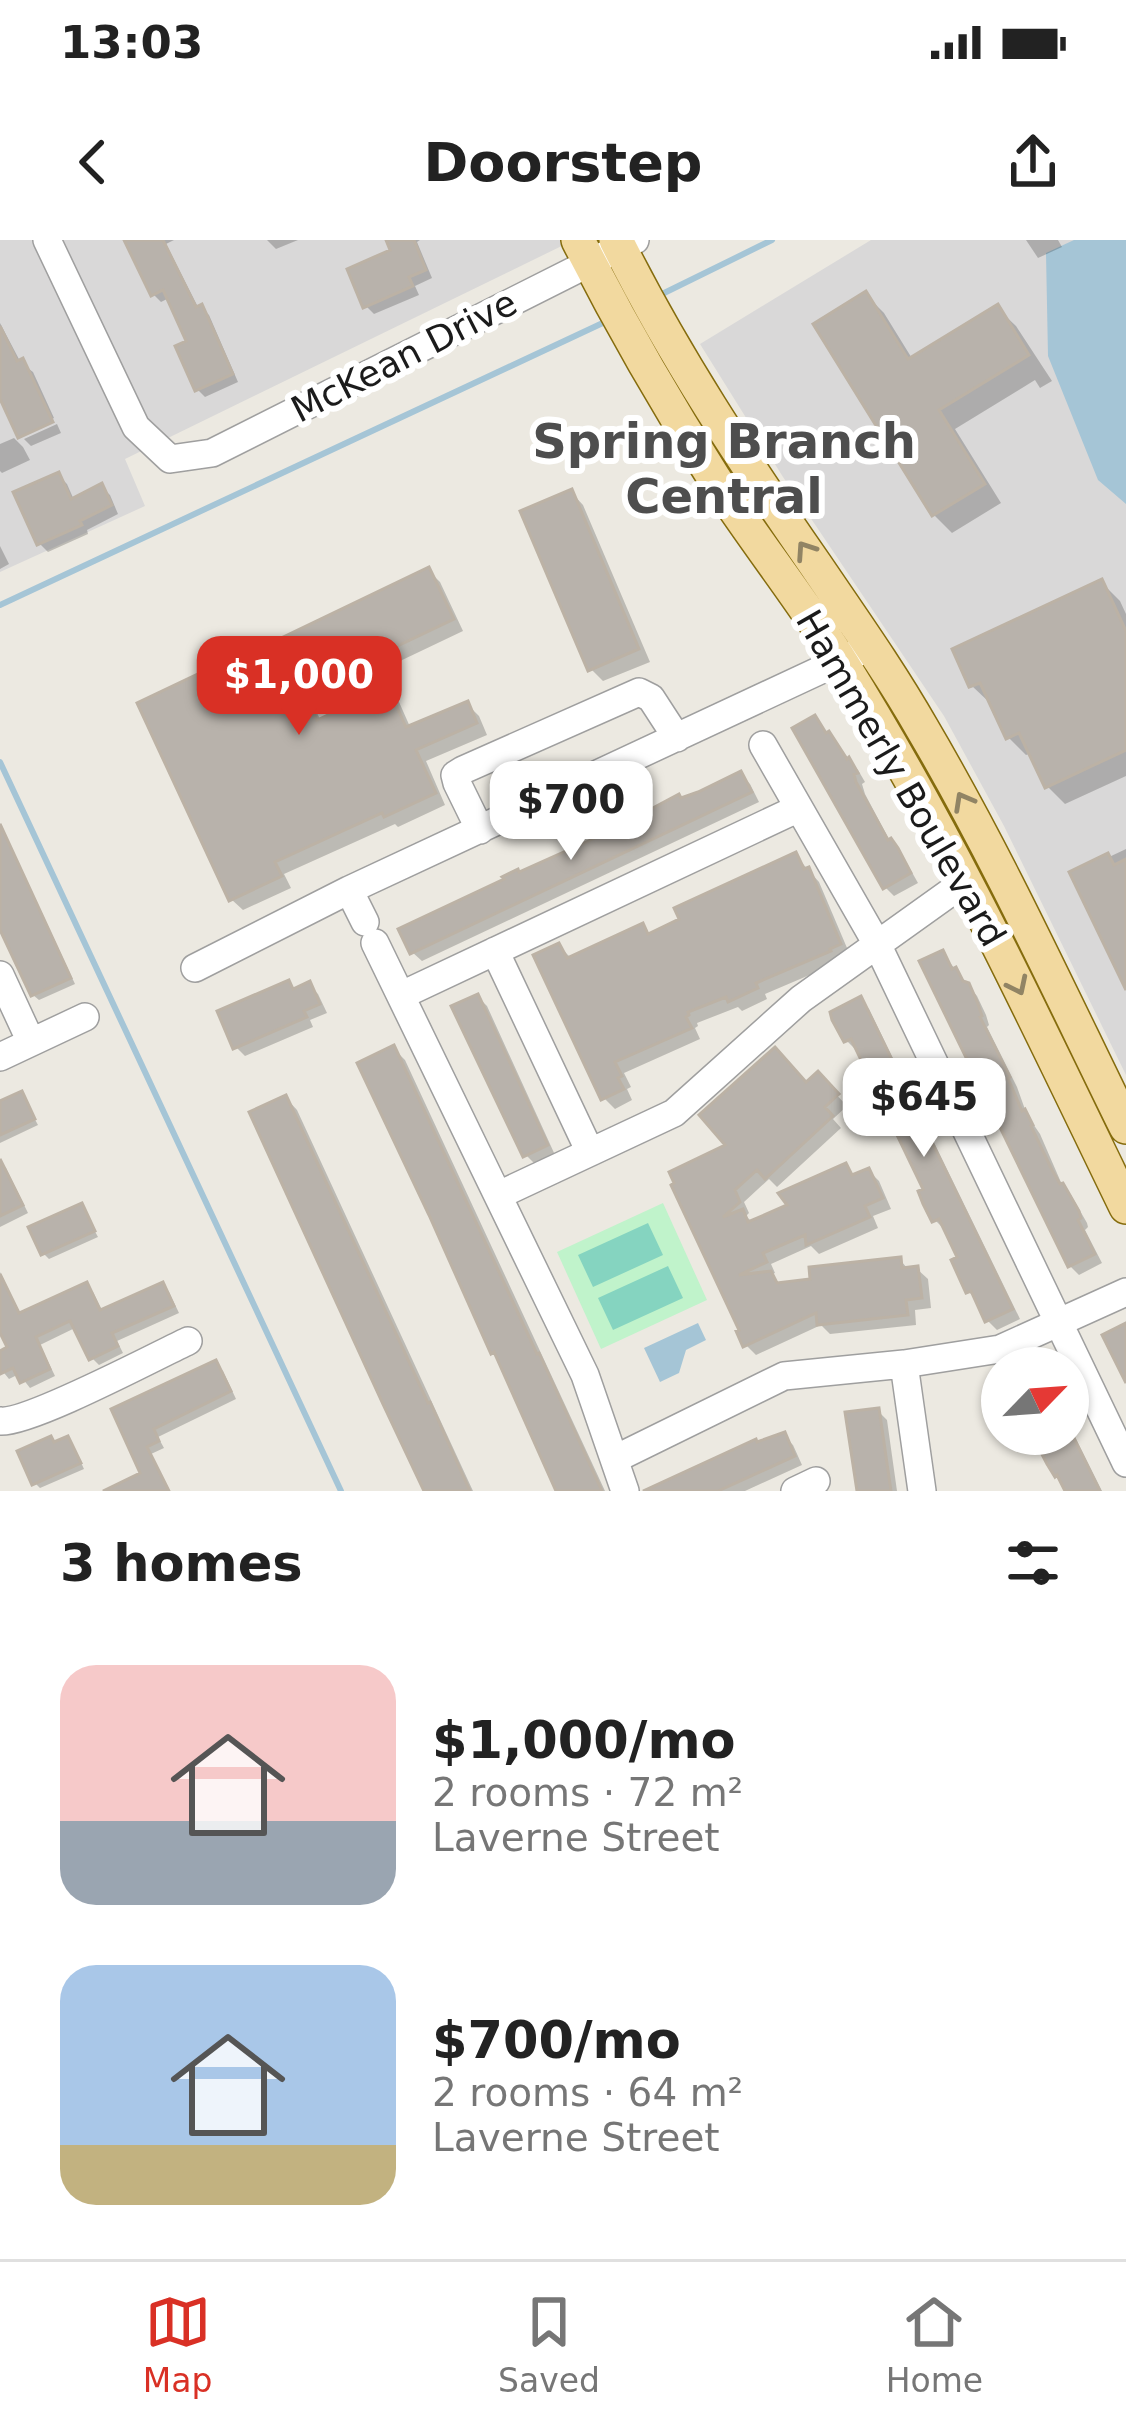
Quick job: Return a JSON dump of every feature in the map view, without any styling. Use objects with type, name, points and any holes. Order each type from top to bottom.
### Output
[{"type":"main road","name":"Hammerly Boulevard","points":[[610,255],[716,481],[842,662],[966,880],[1118,1168],[1126,1207]]},
{"type":"main road","name":"Hammerly Boulevard","points":[[655,347],[748,466],[923,728],[995,859],[1126,1127]]},
{"type":"main road","points":[[966,880],[995,859]]},
{"type":"street","name":"McKean Drive","points":[[47,240],[136,428],[170,459],[212,453],[610,255]]},
{"type":"street","points":[[195,968],[349,890],[872,646]]},
{"type":"street","points":[[479,830],[457,783],[455,775],[463,770],[639,692],[651,698],[677,738]]},
{"type":"street","points":[[763,746],[877,944],[1126,1463]]},
{"type":"street","points":[[402,995],[799,808]]},
{"type":"street","points":[[500,1195],[674,1113],[801,999],[966,880]]},
{"type":"street","points":[[349,890],[585,1375],[625,1491]]},
{"type":"street","points":[[495,951],[590,1152]]},
{"type":"street","points":[[0,975],[31,1042]]},
{"type":"street","points":[[0,1057],[85,1017]]},
{"type":"street","points":[[615,1459],[784,1376],[1000,1348],[1126,1292]]},
{"type":"street","points":[[0,1421],[8,1423],[53,1405],[188,1341]]},
{"type":"street","points":[[904,1364],[922,1491]]},
{"type":"shaded area","points":[[0,240],[574,240],[125,459],[145,506],[0,572]]},
{"type":"shaded area","points":[[871,240],[1101,240],[1126,492],[1126,1075],[1004,826],[944,716],[700,344]]},
{"type":"green space","points":[[663,1203],[707,1300],[601,1349],[557,1252]]},
{"type":"green space","points":[[648,1223],[663,1255],[593,1287],[578,1255]]},
{"type":"green space","points":[[668,1266],[683,1298],[613,1330],[598,1298]]},
{"type":"water","points":[[1074,240],[1126,240],[1126,504],[1098,480],[1048,356],[1046,253]]},
{"type":"water","points":[[698,1323],[706,1340],[686,1350],[679,1373],[660,1382],[644,1348]]},
{"type":"building","points":[[124,240],[163,240],[196,307],[202,304],[233,374],[195,391],[175,346],[186,341],[163,290],[151,296]]},
{"type":"building","points":[[386,240],[414,240],[426,270],[409,277],[413,286],[363,308],[347,269],[390,250]]},
{"type":"building","points":[[866,291],[908,359],[998,304],[1029,355],[939,410],[985,484],[932,516],[813,324]]},
{"type":"building","points":[[0,326],[17,361],[23,358],[53,422],[18,438],[0,399]]},
{"type":"building","points":[[59,472],[71,499],[102,483],[112,505],[37,545],[13,492]]},
{"type":"building","points":[[572,489],[639,649],[588,671],[520,511]]},
{"type":"building","points":[[429,567],[454,619],[303,691],[317,720],[388,687],[406,727],[468,701],[477,723],[416,750],[436,793],[275,862],[282,876],[229,901],[137,703],[242,653],[249,669],[279,655],[273,642]]},
{"type":"building","points":[[1102,579],[1126,631],[1126,750],[1045,788],[1019,733],[1006,739],[980,683],[969,687],[952,649]]},
{"type":"building","points":[[815,715],[849,757],[858,773],[854,774],[856,782],[911,873],[883,889],[792,728]]},
{"type":"building","points":[[741,771],[752,792],[410,954],[398,929],[518,869],[606,833],[604,828],[619,821],[621,825],[679,794],[681,798],[698,792]]},
{"type":"building","points":[[0,824],[71,978],[31,996],[0,930]]},
{"type":"building","points":[[796,852],[804,869],[809,867],[841,944],[756,983],[758,988],[728,1002],[726,997],[688,1012],[692,1028],[615,1062],[624,1089],[601,1100],[533,955],[559,943],[567,958],[643,923],[648,934],[679,919],[674,908]]},
{"type":"building","points":[[1108,853],[1114,865],[1126,859],[1126,990],[1069,872]]},
{"type":"building","points":[[943,950],[952,969],[956,967],[969,983],[1022,1111],[1025,1109],[1052,1170],[1079,1211],[1078,1220],[1095,1254],[1068,1267],[919,961]]},
{"type":"building","points":[[289,980],[293,989],[310,981],[320,1004],[304,1011],[307,1017],[233,1049],[217,1011]]},
{"type":"building","points":[[478,994],[548,1145],[523,1157],[451,1006]]},
{"type":"building","points":[[861,996],[1013,1309],[985,1322],[951,1260],[957,1257],[939,1219],[932,1222],[923,1204],[918,1191],[923,1189],[851,1039],[844,1042],[832,1020],[830,1012]]},
{"type":"building","points":[[394,1045],[602,1491],[556,1491],[494,1352],[491,1354],[357,1063]]},
{"type":"building","points":[[775,1047],[806,1082],[818,1071],[839,1094],[825,1107],[833,1116],[765,1179],[757,1170],[735,1190],[740,1202],[723,1217],[743,1209],[748,1222],[787,1205],[778,1193],[846,1163],[852,1175],[869,1168],[883,1198],[865,1206],[870,1217],[806,1245],[805,1235],[763,1253],[767,1262],[739,1275],[771,1271],[777,1283],[810,1279],[809,1267],[901,1257],[902,1268],[918,1266],[922,1298],[906,1300],[908,1315],[817,1325],[816,1313],[743,1347],[669,1172],[725,1145],[699,1115]]},
{"type":"building","points":[[22,1091],[35,1119],[0,1135],[0,1101]]},
{"type":"building","points":[[286,1095],[470,1491],[424,1491],[383,1404],[249,1112]]},
{"type":"building","points":[[0,1159],[23,1205],[0,1216]]},
{"type":"building","points":[[82,1203],[95,1231],[41,1255],[28,1227]]},
{"type":"building","points":[[0,1274],[19,1313],[87,1282],[100,1310],[163,1282],[174,1306],[112,1333],[118,1346],[89,1360],[70,1321],[36,1337],[50,1369],[20,1383],[13,1368],[0,1374],[0,1351],[7,1347],[0,1333]]},
{"type":"building","points":[[1126,1323],[1126,1383],[1102,1335]]},
{"type":"building","points":[[216,1360],[231,1391],[154,1429],[159,1441],[147,1447],[169,1491],[103,1491],[140,1473],[111,1409]]},
{"type":"building","points":[[879,1408],[891,1491],[857,1491],[845,1412]]},
{"type":"building","points":[[785,1432],[795,1456],[718,1491],[643,1491],[756,1439]]},
{"type":"building","points":[[51,1436],[54,1442],[68,1436],[81,1463],[32,1485],[17,1451]]},
{"type":"building","points":[[1042,1455],[1082,1455],[1100,1491],[1065,1491]]},
{"type":"waterway","points":[[656,297],[772,240]]},
{"type":"waterway","points":[[0,605],[607,321]]},
{"type":"waterway","points":[[0,762],[341,1491]]},
{"type":"district","name":"Spring Branch Central","points":[[724,468]]}]
